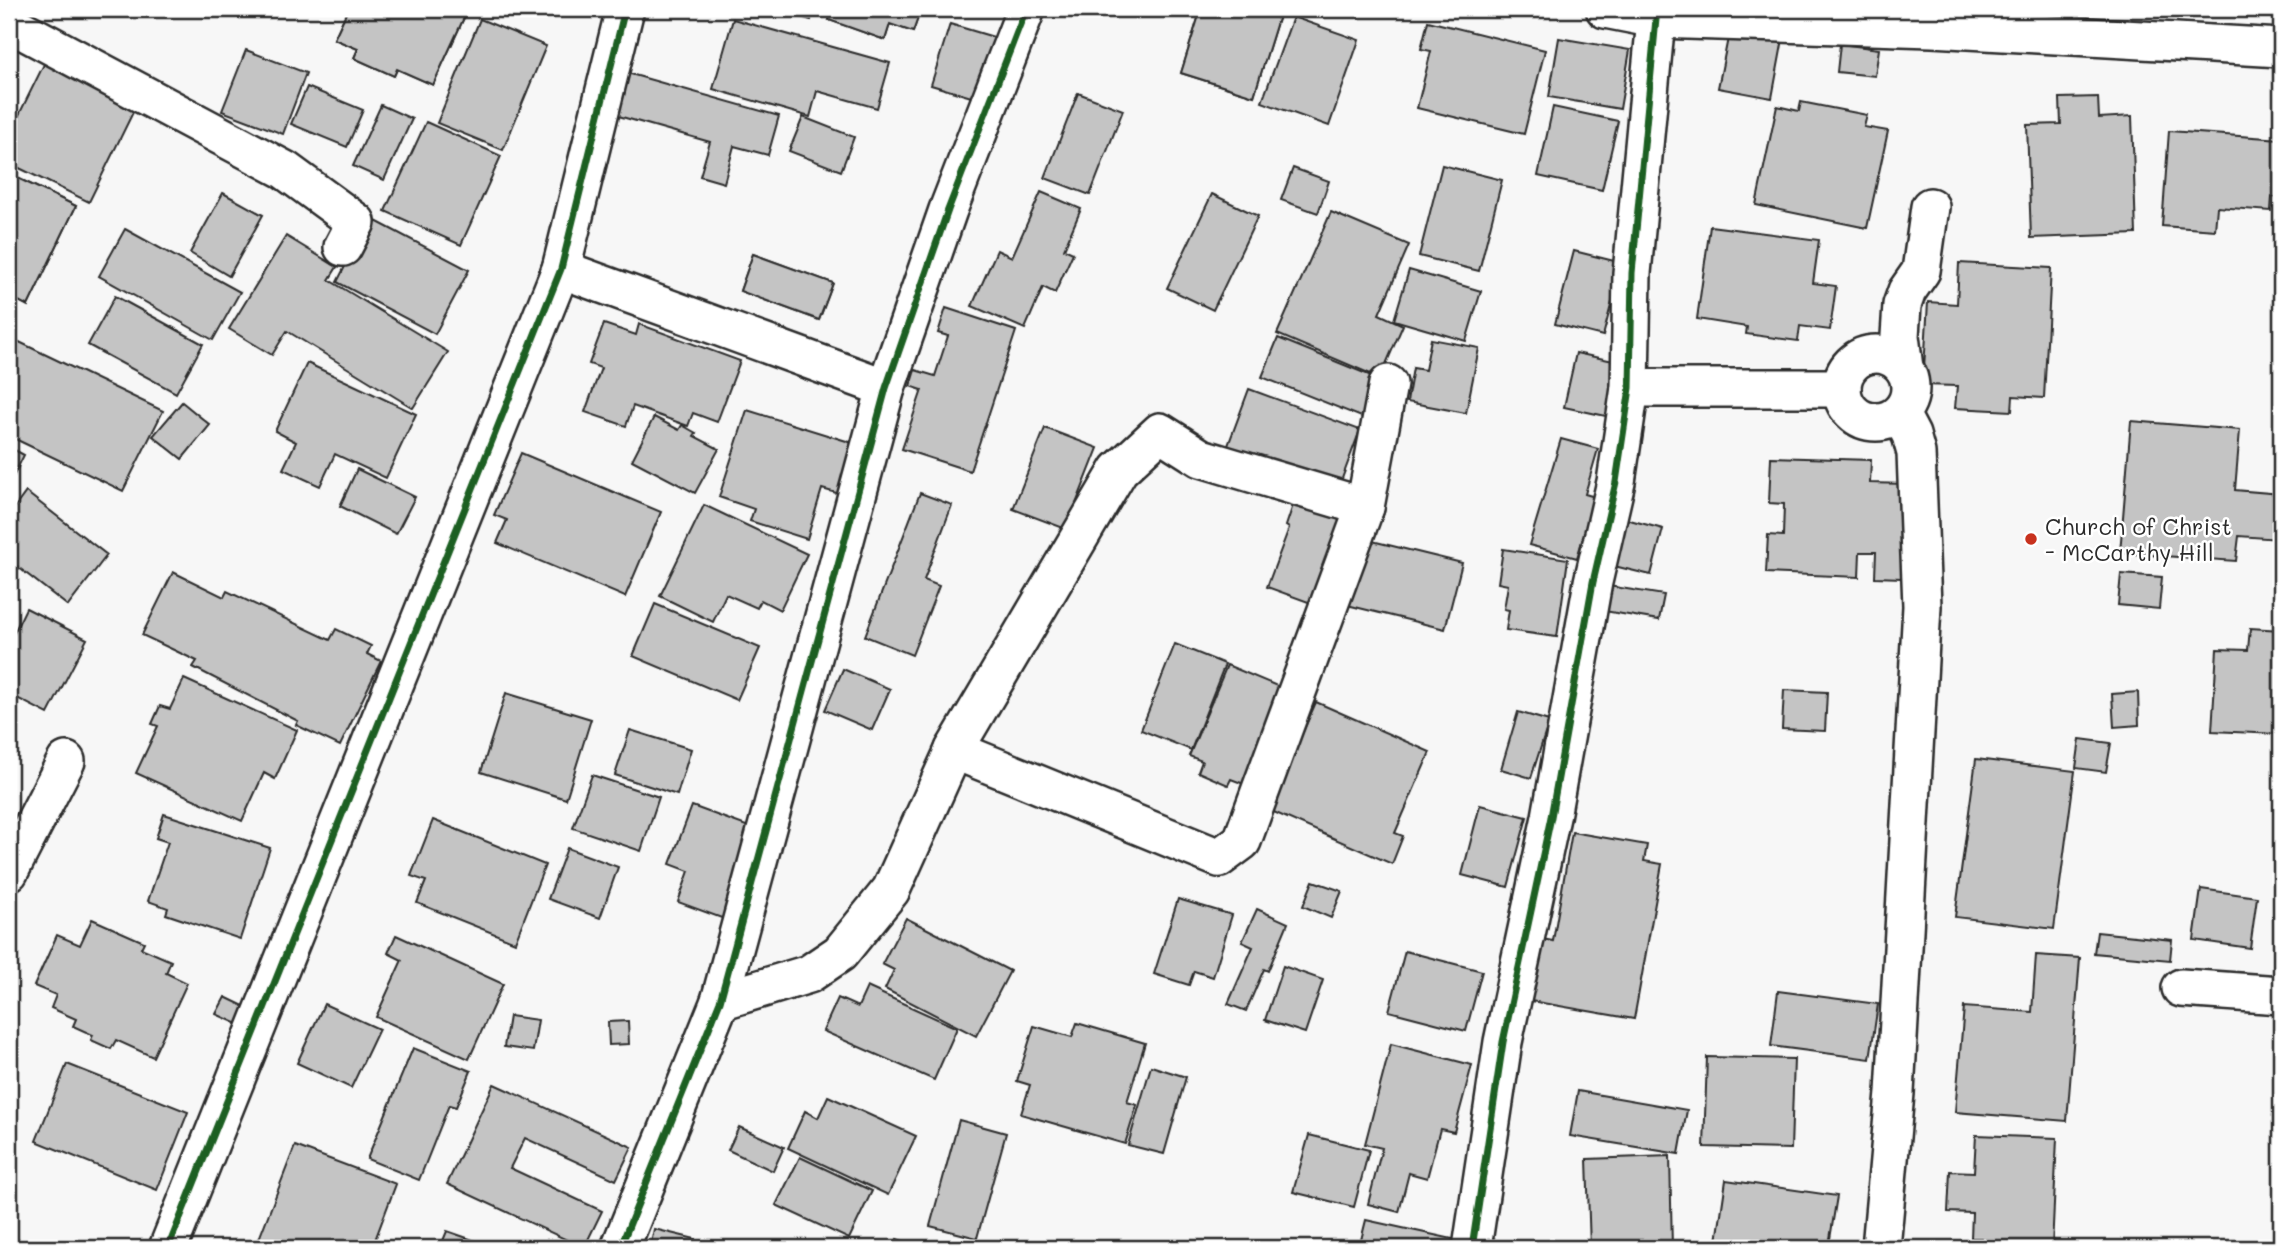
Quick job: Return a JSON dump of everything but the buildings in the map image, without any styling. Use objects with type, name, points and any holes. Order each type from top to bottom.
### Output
[{"type":"street","points":[[168,1248],[561,269],[625,9]]},
{"type":"street","points":[[620,1248],[720,1001],[886,388],[948,211],[1026,9]]},
{"type":"street","points":[[1605,9],[1656,19],[1933,28],[2281,48]]},
{"type":"street","points":[[1472,1248],[1503,1042],[1550,817],[1593,582],[1616,482],[1630,387],[1632,274],[1656,19]]},
{"type":"street","points":[[9,23],[285,170],[356,222],[343,247]]},
{"type":"street","points":[[1904,368],[1891,357],[1882,355],[1874,354],[1858,359],[1846,371],[1842,388],[1847,407],[1862,420],[1882,423],[1899,414],[1909,400],[1910,383],[1904,368],[1900,336],[1902,305],[1906,291],[1921,271],[1930,207]]},
{"type":"street","points":[[561,269],[886,388]]},
{"type":"street","points":[[954,750],[1219,858],[1242,841],[1365,507],[1388,384]]},
{"type":"street","points":[[1630,387],[1842,388]]},
{"type":"street","points":[[1881,1248],[1895,1093],[1922,606],[1916,453],[1911,435],[1899,414]]},
{"type":"street","points":[[720,1001],[809,974],[840,953],[891,890],[954,750],[1119,470],[1160,432],[1201,458],[1365,507]]},
{"type":"street","points":[[9,872],[66,761]]},
{"type":"street","points":[[2181,988],[2281,995]]},
{"type":"cycle path","points":[[168,1248],[561,269],[625,9]]},
{"type":"cycle path","points":[[620,1248],[720,1001],[886,388],[948,210],[1026,9]]},
{"type":"cycle path","points":[[1472,1248],[1503,1042],[1551,817],[1593,582],[1616,482],[1630,388],[1632,273],[1656,19]]},
{"type":"place","name":"Church of Christ - McCarthy Hill","points":[[2031,539]]}]
